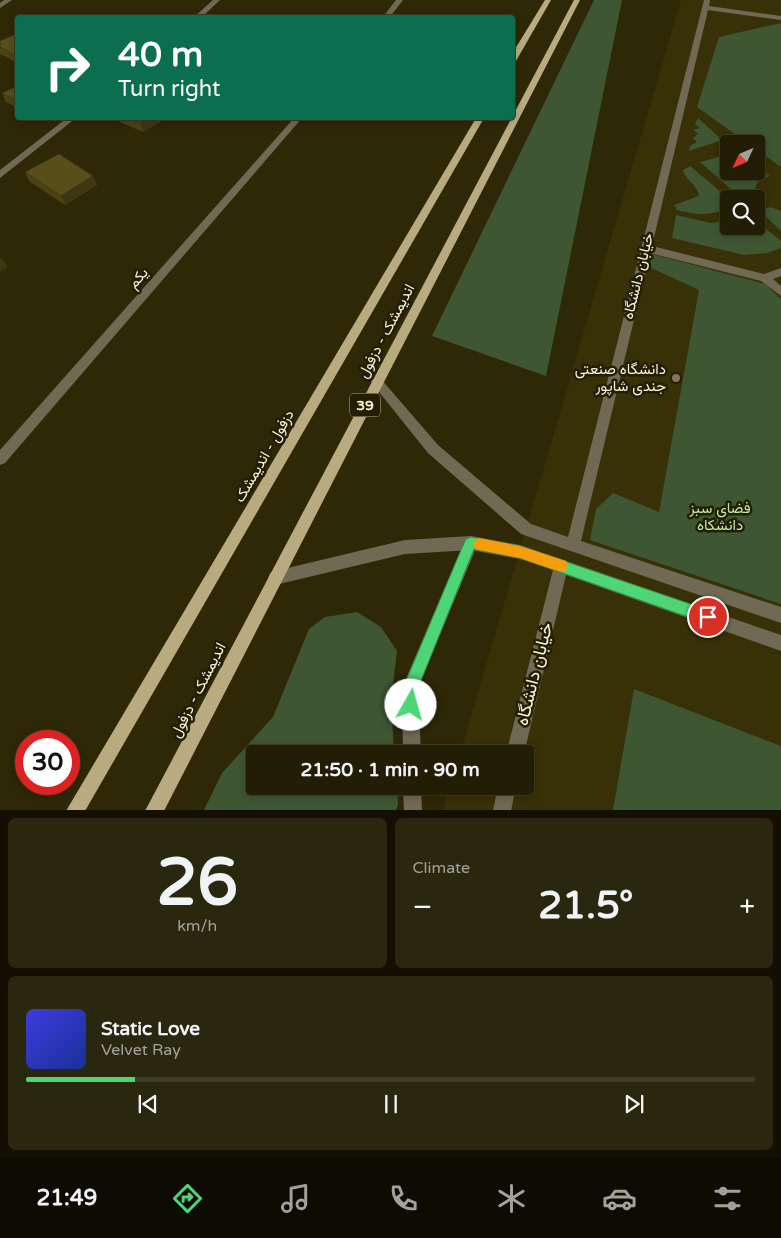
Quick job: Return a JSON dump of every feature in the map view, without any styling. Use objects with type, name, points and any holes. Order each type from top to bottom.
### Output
[{"type":"main road","points":[[515,56],[548,0]]},
{"type":"main road","name":"اندیمشک - دزفول","points":[[515,118],[577,0]]},
{"type":"main road","name":"دزفول - اندیمشک","points":[[75,810],[479,120]]},
{"type":"main road","name":"اندیمشک - دزفول","points":[[154,810],[514,120]]},
{"type":"street","points":[[0,6],[9,0]]},
{"type":"street","points":[[200,15],[218,0]]},
{"type":"street","points":[[388,15],[400,0]]},
{"type":"street","points":[[706,4],[781,18]]},
{"type":"street","name":"خیابان دانشگاه","points":[[573,545],[706,4]]},
{"type":"street","points":[[0,175],[69,120]]},
{"type":"street","name":"یکم","points":[[0,459],[296,120]]},
{"type":"street","points":[[645,248],[765,278],[781,292]]},
{"type":"street","points":[[765,278],[781,272]]},
{"type":"street","points":[[377,382],[434,450],[526,529],[781,615]]},
{"type":"street","points":[[275,578],[405,547],[471,543],[520,552],[781,643]]},
{"type":"street","points":[[412,745],[410,688],[471,543]]},
{"type":"street","name":"خیابان دانشگاه","points":[[517,745],[561,566]]},
{"type":"street","points":[[412,795],[413,810]]},
{"type":"street","points":[[502,810],[506,795]]},
{"type":"shaded area","name":"دانشگاه صنعتی جندی شاپور","points":[[681,0],[781,0],[781,810],[443,810],[447,795],[534,795],[534,745],[463,745]]},
{"type":"green space","points":[[594,0],[622,0],[546,376],[432,336]]},
{"type":"green space","points":[[781,23],[781,167],[765,155],[765,135],[736,135],[697,107],[719,37]]},
{"type":"green space","points":[[698,118],[720,138],[719,141],[689,151],[690,146],[697,142],[693,138],[698,134],[693,130],[700,128],[695,124]]},
{"type":"green space","points":[[720,156],[720,180],[700,162]]},
{"type":"green space","points":[[690,166],[720,191],[720,212],[703,214],[677,210],[674,205],[699,196],[696,188],[686,177],[683,170]]},
{"type":"green space","points":[[720,180],[761,180],[756,185],[755,190],[732,190]]},
{"type":"green space","points":[[771,207],[781,211],[781,231],[765,216],[765,208]]},
{"type":"green space","points":[[676,215],[711,223],[720,222],[720,235],[765,235],[765,228],[781,241],[781,248],[767,253],[744,255],[672,238]]},
{"type":"green space","name":"فضای سبز دانشکاه","points":[[652,254],[765,284],[781,299],[781,604],[590,540],[596,509],[613,493],[659,512],[699,290],[649,267]]},
{"type":"green space","points":[[357,612],[381,627],[397,651],[391,701],[393,745],[248,745],[273,717],[309,629],[325,617]]},
{"type":"green space","points":[[634,689],[781,746],[781,810],[613,810]]},
{"type":"green space","points":[[246,747],[246,795],[397,795],[398,805],[396,810],[204,810],[222,773]]},
{"type":"building","points":[[15,34],[15,55],[0,47],[0,41]]},
{"type":"building","points":[[15,87],[15,100],[2,93]]},
{"type":"building","points":[[133,120],[145,120],[140,123]]},
{"type":"building","points":[[59,154],[93,176],[61,196],[25,172]]},
{"type":"slow traffic","points":[[479,544],[520,552],[561,566]]},
{"type":"place","name":"دانشگاه صنعتی جندی شاپور","points":[[676,378]]},
{"type":"route","points":[[411,705],[410,688],[471,543],[520,552],[708,617]]}]
